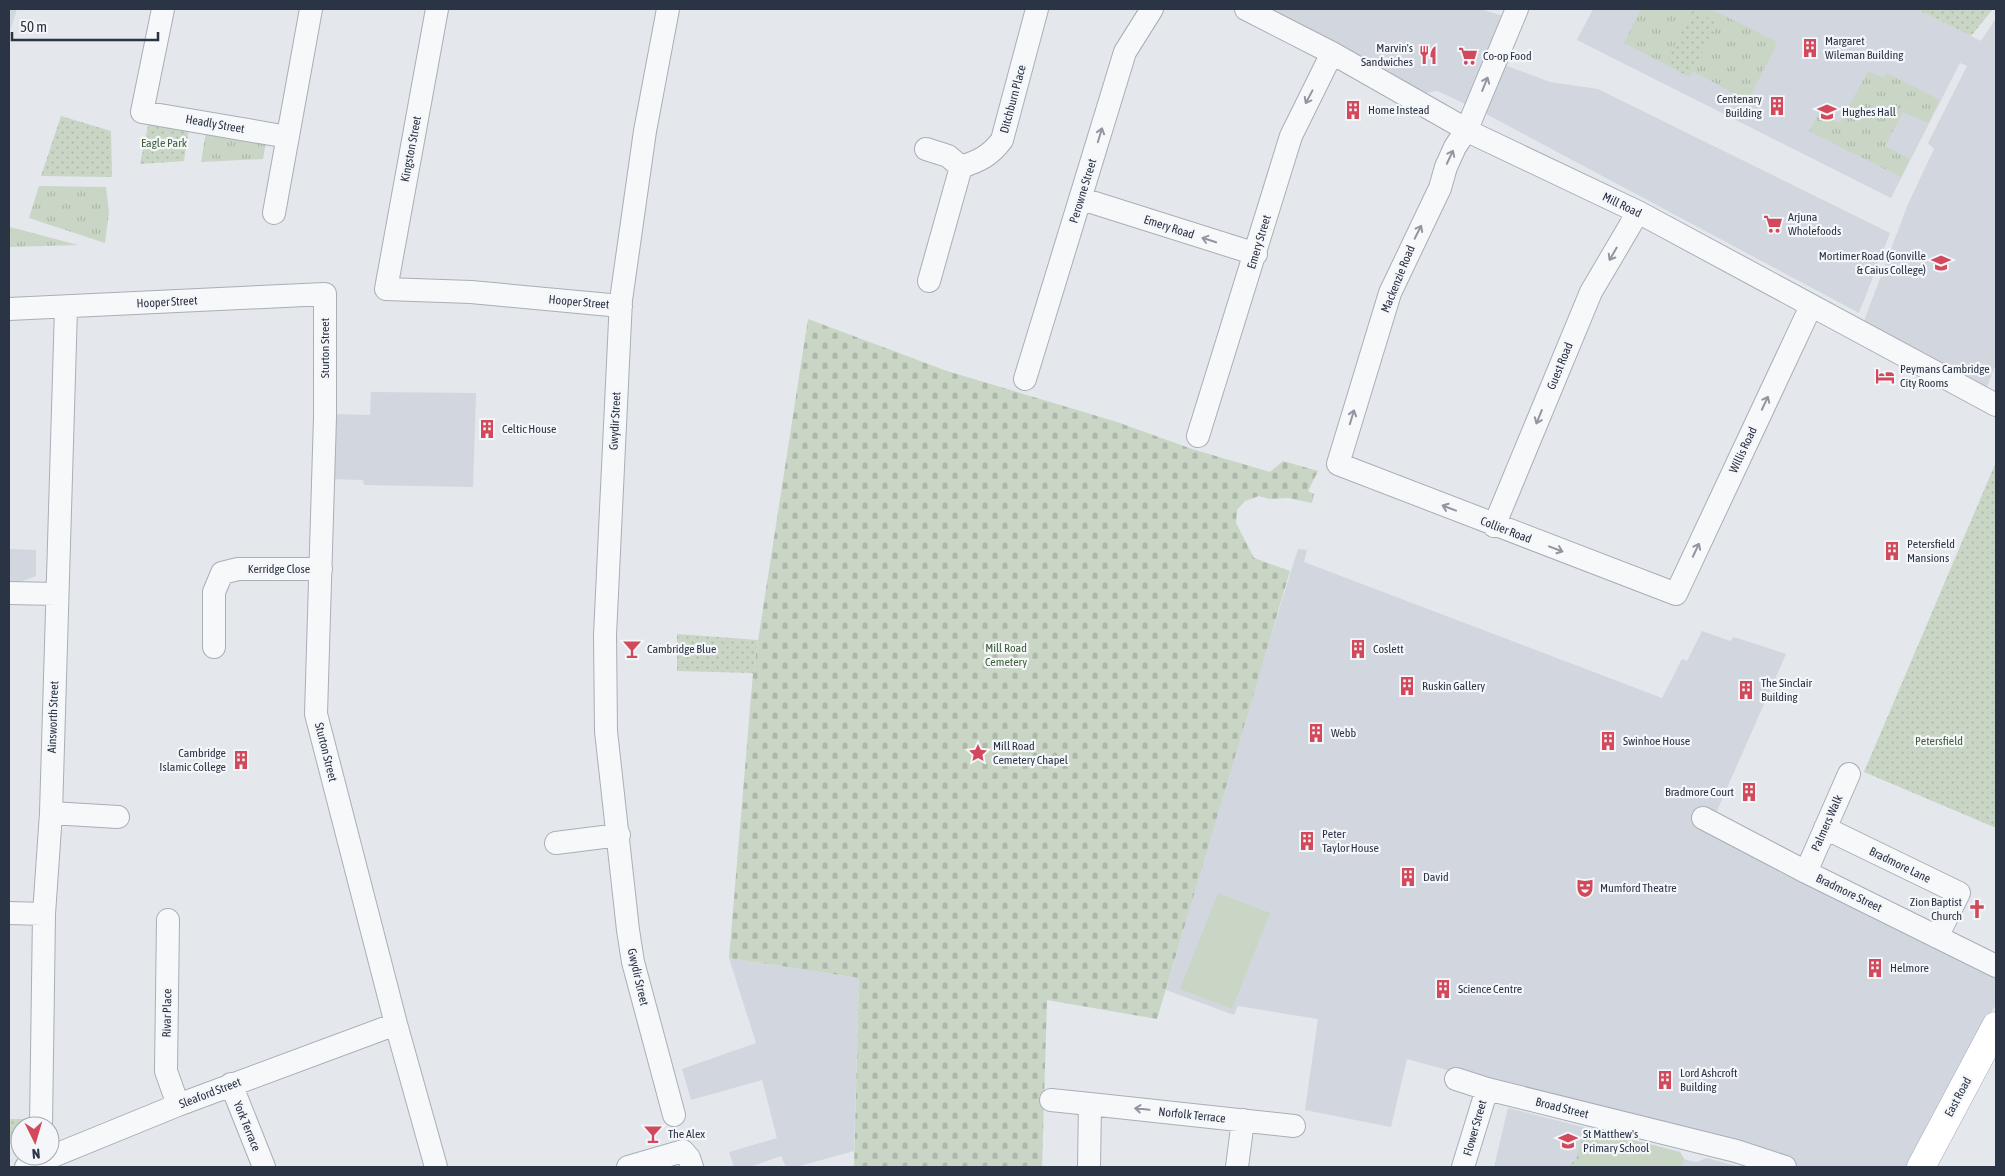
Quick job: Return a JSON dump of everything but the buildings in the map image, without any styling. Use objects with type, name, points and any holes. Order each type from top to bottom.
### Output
[{"type":"main road","name":"East Road","points":[[1921,1167],[1996,1026]]},
{"type":"street","name":"Headly Street","points":[[163,9],[142,112],[288,136]]},
{"type":"street","points":[[274,213],[311,9]]},
{"type":"street","name":"Kingston Street","points":[[386,289],[437,9]]},
{"type":"street","name":"Gwydir Street","points":[[668,9],[645,132],[621,306],[605,635],[606,731],[633,962],[674,1115]]},
{"type":"street","name":"Ditchburn Place","points":[[961,167],[987,156],[1002,140],[1037,9]]},
{"type":"street","name":"Perowne Street","points":[[1025,379],[1082,198],[1125,52],[1152,9]]},
{"type":"street","name":"Mill Road","points":[[1246,9],[1332,53],[1467,129],[1638,212],[1996,404]]},
{"type":"street","name":"Mackenzie Road","points":[[1338,464],[1390,293],[1440,188],[1455,146],[1467,129],[1517,9]]},
{"type":"street","name":"Emery Street","points":[[1198,436],[1256,254],[1291,136],[1300,113],[1332,53]]},
{"type":"street","points":[[926,149],[948,156],[961,167],[929,281]]},
{"type":"street","name":"Emery Road","points":[[1082,198],[1256,254]]},
{"type":"street","name":"Guest Road","points":[[1494,526],[1591,292],[1638,212]]},
{"type":"street","name":"Hooper Street","points":[[386,289],[471,292],[621,306]]},
{"type":"street","name":"Hooper Street","points":[[9,309],[66,308],[325,294]]},
{"type":"street","name":"Sturton Street","points":[[325,294],[321,569],[316,714],[396,1024],[436,1167]]},
{"type":"street","name":"Willis Road","points":[[1676,594],[1811,306]]},
{"type":"street","name":"Ainsworth Street","points":[[41,1116],[44,914],[51,813],[66,308]]},
{"type":"street","name":"Collier Road","points":[[1338,464],[1494,526],[1676,594]]},
{"type":"street","name":"Kerridge Close","points":[[214,646],[214,592],[222,574],[238,569],[321,569]]},
{"type":"street","points":[[9,592],[57,594]]},
{"type":"street","name":"Palmers Walk","points":[[1806,872],[1849,774]]},
{"type":"street","points":[[51,813],[118,817]]},
{"type":"street","name":"Bradmore Street","points":[[1703,818],[1806,872],[1996,966]]},
{"type":"street","name":"Bradmore Lane","points":[[1825,828],[1959,893],[1937,937]]},
{"type":"street","points":[[556,843],[619,835]]},
{"type":"street","points":[[9,913],[44,914]]},
{"type":"street","name":"Rivar Place","points":[[168,920],[166,1071],[178,1105]]},
{"type":"street","name":"Sleaford Street","points":[[60,1154],[231,1084],[396,1024]]},
{"type":"street","name":"Broad Street","points":[[1456,1079],[1486,1089],[1736,1151],[1785,1167]]},
{"type":"street","name":"York Terrace","points":[[231,1084],[264,1167]]},
{"type":"street","name":"Flower Street","points":[[1463,1167],[1486,1089]]},
{"type":"street","name":"Norfolk Terrace","points":[[1051,1100],[1294,1126]]},
{"type":"street","points":[[1089,1167],[1090,1104]]},
{"type":"street","points":[[1237,1167],[1243,1120]]},
{"type":"street","points":[[628,1167],[688,1159]]},
{"type":"shaded area","points":[[9,9],[17,9],[9,34]]},
{"type":"shaded area","points":[[1266,9],[1480,9],[1523,22],[1507,66],[1550,82],[1598,89],[1890,233],[1859,313],[1488,115],[1438,91],[1426,93]]},
{"type":"shaded area","name":"Hughes Hall","points":[[1593,9],[1916,9],[1981,41],[1996,18],[1996,363],[1987,387],[1864,321],[1908,204],[1934,149],[1928,143],[1967,66],[1960,63],[1891,198],[1577,40]]},
{"type":"shaded area","points":[[371,392],[476,393],[473,487],[364,485],[363,480],[330,479],[332,414],[370,415]]},
{"type":"shaded area","points":[[9,549],[36,550],[36,576],[9,586]]},
{"type":"shaded area","points":[[1298,549],[1307,550],[1304,562],[1662,698],[1682,659],[1687,661],[1702,631],[1730,641],[1734,637],[1786,654],[1709,829],[1996,973],[1996,1004],[1906,1167],[1800,1167],[1407,1059],[1391,1127],[1305,1110],[1318,1019],[1238,1006],[1234,1015],[1166,990],[1246,715]]},
{"type":"shaded area","points":[[729,958],[859,978],[854,1151],[796,1167],[786,1167],[781,1156],[750,1167],[734,1167],[729,1152],[777,1138],[762,1080],[691,1100],[682,1069],[756,1043]]},
{"type":"shaded area","name":"St Matthew's Primary School","points":[[1508,1108],[1680,1152],[1684,1159],[1691,1161],[1697,1162],[1707,1158],[1740,1167],[1494,1167]]},
{"type":"green space","points":[[1641,9],[1711,9],[1775,41],[1776,46],[1749,98],[1745,99],[1692,71],[1718,23],[1693,11],[1665,64],[1624,43]]},
{"type":"green space","points":[[1916,9],[1993,9],[1971,36]]},
{"type":"green space","points":[[1693,10],[1718,23],[1689,77],[1665,64]]},
{"type":"green space","points":[[1868,71],[1884,78],[1886,73],[1940,100],[1928,123],[1903,112],[1885,146],[1910,159],[1901,177],[1809,131],[1819,113],[1840,123]]},
{"type":"green space","points":[[61,116],[111,131],[112,177],[41,176]]},
{"type":"green space","name":"Eagle Park","points":[[149,121],[189,129],[184,161],[140,164]]},
{"type":"green space","name":"Eagle Park","points":[[206,132],[266,142],[263,159],[201,162]]},
{"type":"green space","points":[[39,186],[106,187],[109,212],[105,243],[29,218]]},
{"type":"green space","points":[[10,227],[78,245],[9,247]]},
{"type":"green space","name":"Mill Road Cemetery","points":[[808,319],[947,371],[1117,422],[1192,449],[1270,472],[1283,461],[1318,471],[1308,491],[1314,494],[1312,503],[1288,498],[1269,499],[1259,496],[1245,501],[1237,510],[1236,523],[1254,558],[1290,571],[1157,1019],[1047,1000],[1042,1167],[854,1167],[859,978],[729,958],[753,673]]},
{"type":"green space","name":"Petersfield","points":[[1996,462],[1996,828],[1864,772]]},
{"type":"green space","points":[[677,634],[758,640],[753,673],[677,671]]},
{"type":"green space","points":[[1218,893],[1270,913],[1232,1009],[1180,989]]},
{"type":"green space","points":[[9,1119],[10,1119],[10,1143]]},
{"type":"green space","points":[[1584,1128],[1589,1130],[1579,1167],[1570,1167],[1570,1164],[1576,1160]]},
{"type":"green space","points":[[1589,1129],[1680,1152],[1684,1159],[1682,1167],[1579,1167]]},
{"type":"place","name":"Margaret Wileman Building","points":[[1810,48]]},
{"type":"place","name":"Marvin's Sandwiches","points":[[1428,55]]},
{"type":"place","name":"Co-op Food","points":[[1468,56]]},
{"type":"place","name":"Centenary Building","points":[[1777,106]]},
{"type":"place","name":"Home Instead","points":[[1353,110]]},
{"type":"place","name":"Hughes Hall","points":[[1827,112]]},
{"type":"place","name":"Arjuna Wholefoods","points":[[1773,224]]},
{"type":"place","name":"Mortimer Road (Gonville & Caius College)","points":[[1941,263]]},
{"type":"place","name":"Peymans Cambridge City Rooms","points":[[1885,376]]},
{"type":"place","name":"Celtic House","points":[[487,429]]},
{"type":"place","name":"Petersfield Mansions","points":[[1892,551]]},
{"type":"place","name":"Cambridge Blue","points":[[632,649]]},
{"type":"place","name":"Coslett","points":[[1358,649]]},
{"type":"place","name":"Ruskin Gallery","points":[[1407,686]]},
{"type":"place","name":"The Sinclair Building","points":[[1746,690]]},
{"type":"place","name":"Webb","points":[[1316,733]]},
{"type":"place","name":"Swinhoe House","points":[[1608,741]]},
{"type":"place","name":"Mill Road Cemetery Chapel","points":[[978,753]]},
{"type":"place","name":"Cambridge Islamic College","points":[[241,760]]},
{"type":"place","name":"Bradmore Court","points":[[1749,792]]},
{"type":"place","name":"Peter Taylor House","points":[[1307,841]]},
{"type":"place","name":"David","points":[[1408,877]]},
{"type":"place","name":"Mumford Theatre","points":[[1585,888]]},
{"type":"place","name":"Zion Baptist Church","points":[[1977,909]]},
{"type":"place","name":"Helmore","points":[[1875,968]]},
{"type":"place","name":"Science Centre","points":[[1443,989]]},
{"type":"place","name":"Lord Ashcroft Building","points":[[1665,1080]]},
{"type":"place","name":"The Alex","points":[[653,1134]]},
{"type":"place","name":"St Matthew's Primary School","points":[[1568,1141]]}]
